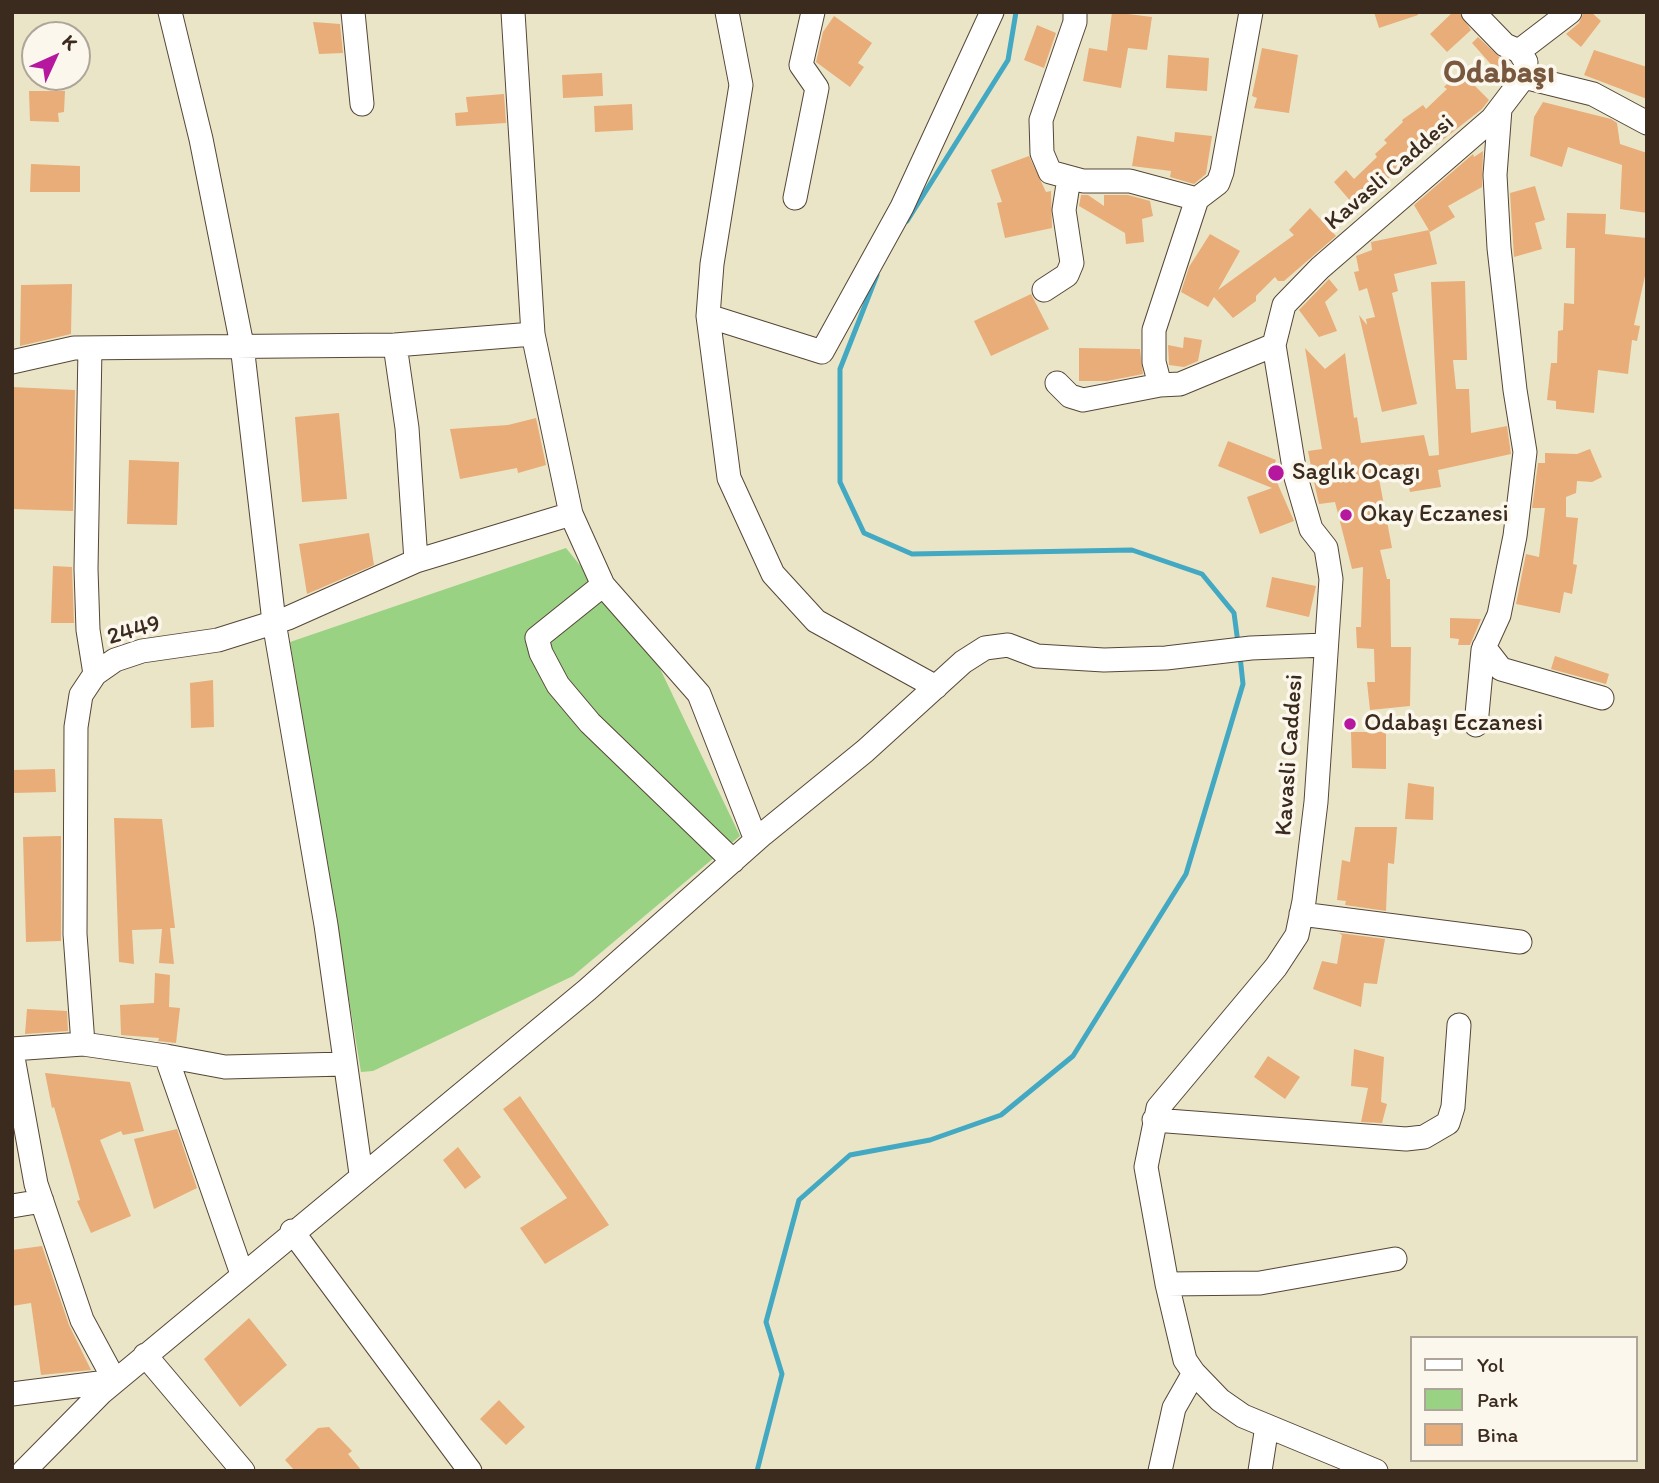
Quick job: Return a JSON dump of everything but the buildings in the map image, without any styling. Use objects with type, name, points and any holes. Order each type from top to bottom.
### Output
[{"type":"street","points":[[170,12],[201,139],[242,345],[274,622],[326,925],[361,1174]]},
{"type":"street","points":[[353,12],[362,104]]},
{"type":"street","points":[[513,12],[533,334],[571,514],[603,585],[699,694],[756,840]]},
{"type":"street","points":[[727,12],[741,85],[712,264],[708,316],[729,478],[773,574],[816,621],[936,687]]},
{"type":"street","points":[[795,198],[817,89],[801,65],[813,12]]},
{"type":"street","points":[[708,316],[822,352],[902,207],[992,12]]},
{"type":"street","points":[[1075,12],[1068,45],[1041,120],[1042,153],[1050,172],[1083,181],[1130,181],[1197,199]]},
{"type":"street","points":[[1160,384],[1154,362],[1154,330],[1197,199],[1218,183],[1222,172],[1251,12]]},
{"type":"street","points":[[1474,12],[1505,45],[1519,51],[1526,62],[1524,78],[1593,94],[1647,123]]},
{"type":"street","points":[[1519,51],[1570,12]]},
{"type":"street","name":"Kavasli Caddesi","points":[[1376,1471],[1328,1461],[1267,1426],[1243,1416],[1220,1400],[1194,1373],[1185,1360],[1167,1284],[1146,1167],[1158,1108],[1276,967],[1297,934],[1301,914],[1316,802],[1331,579],[1326,548],[1311,529],[1294,474],[1274,345],[1284,305],[1320,268],[1500,109],[1524,78]]},
{"type":"street","points":[[1476,725],[1484,647],[1499,615],[1515,536],[1525,452],[1514,390],[1499,248],[1495,175],[1500,109]]},
{"type":"street","points":[[1044,290],[1067,275],[1072,263],[1064,210],[1069,177]]},
{"type":"street","points":[[12,362],[74,348],[395,345],[533,334]]},
{"type":"street","points":[[395,345],[407,428],[416,561]]},
{"type":"street","points":[[1057,383],[1070,396],[1083,400],[1160,384],[1180,384],[1274,345]]},
{"type":"street","points":[[90,348],[86,569],[88,630],[95,674]]},
{"type":"street","name":"2449","points":[[83,1044],[75,934],[76,727],[81,695],[95,674],[115,660],[142,651],[218,640],[274,622],[416,561],[571,514]]},
{"type":"street","points":[[603,585],[537,638],[541,653],[558,685],[590,723],[733,861]]},
{"type":"street","points":[[24,1471],[145,1355],[587,990],[756,840],[865,751],[963,662],[985,648],[1008,645],[1037,656],[1104,660],[1166,658],[1251,648],[1325,645]]},
{"type":"street","points":[[1484,647],[1502,669],[1602,698]]},
{"type":"street","points":[[1301,914],[1520,942]]},
{"type":"street","points":[[1154,1120],[1395,1138],[1424,1137],[1448,1123],[1451,1115],[1459,1025]]},
{"type":"street","points":[[115,1381],[82,1320],[36,1184],[12,1050],[83,1044],[225,1067],[345,1064]]},
{"type":"street","points":[[166,1056],[242,1274]]},
{"type":"street","points":[[12,1206],[42,1201]]},
{"type":"street","points":[[292,1231],[470,1471]]},
{"type":"street","points":[[1167,1284],[1260,1283],[1395,1259]]},
{"type":"street","points":[[145,1355],[243,1471]]},
{"type":"street","points":[[1160,1471],[1174,1408],[1194,1373]]},
{"type":"street","points":[[12,1394],[115,1381]]},
{"type":"street","points":[[1260,1471],[1267,1426]]},
{"type":"green space","points":[[566,548],[654,656],[740,836],[573,976],[373,1071],[361,1072],[290,642]]},
{"type":"waterway","points":[[907,221],[1008,60],[1016,12]]},
{"type":"waterway","points":[[877,275],[840,369],[840,482],[864,533],[912,554],[1132,550],[1202,574],[1234,613],[1238,643]]},
{"type":"waterway","points":[[757,1471],[782,1374],[766,1322],[799,1200],[850,1155],[930,1140],[1001,1115],[1073,1056],[1186,874],[1243,684],[1240,656]]},
{"type":"place","name":"Saglık Ocagı","points":[[1276,473]]},
{"type":"place","name":"Okay Eczanesi","points":[[1346,515]]},
{"type":"place","name":"Odabaşı Eczanesi","points":[[1350,724]]},
{"type":"district","name":"Odabaşı","points":[[1499,74]]}]
